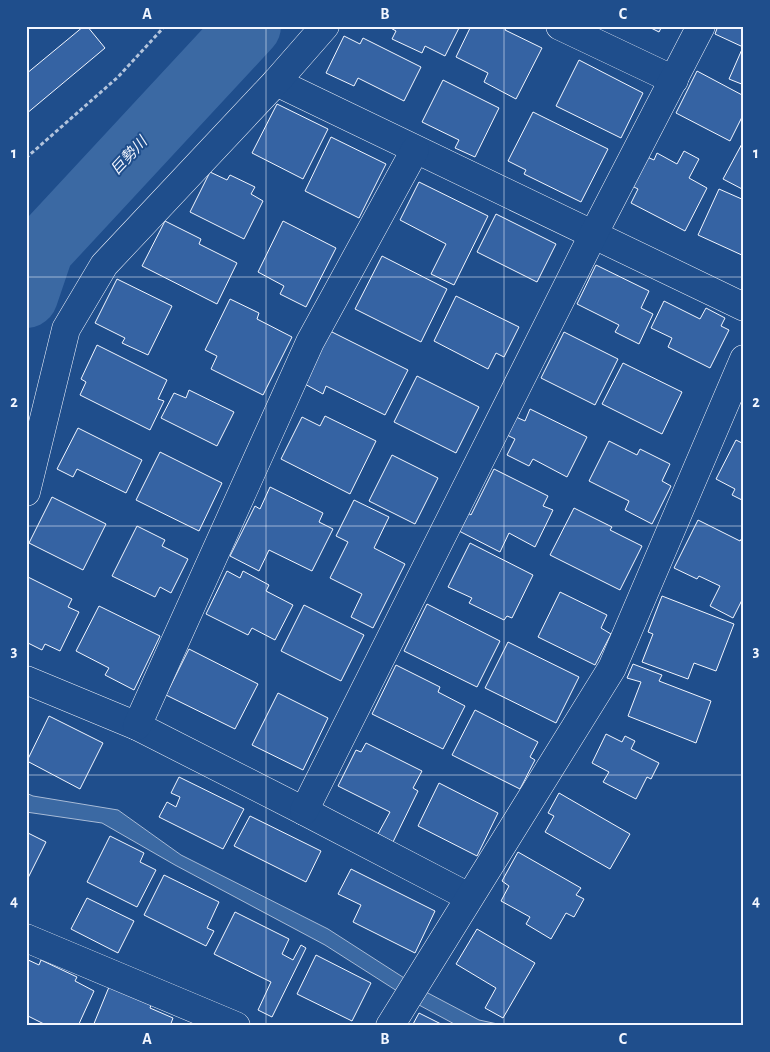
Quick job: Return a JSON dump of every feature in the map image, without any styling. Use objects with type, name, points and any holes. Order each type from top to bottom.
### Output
[{"type":"street","points":[[26,492],[66,329],[104,265],[326,26]]},
{"type":"street","points":[[560,26],[674,80]]},
{"type":"street","points":[[304,811],[593,235],[701,26]]},
{"type":"street","points":[[276,82],[744,307]]},
{"type":"street","points":[[136,726],[310,342],[415,150]]},
{"type":"street","points":[[390,1026],[612,668],[744,359]]},
{"type":"street","points":[[26,680],[136,726],[469,897]]},
{"type":"street","points":[[26,938],[236,1026]]},
{"type":"path","points":[[26,158],[118,77],[165,26]]},
{"type":"water","points":[[26,793],[33,796],[118,810],[181,855],[328,929],[426,992],[479,1020],[507,1026],[458,1026],[419,1005],[325,945],[175,865],[102,823],[26,812]]},
{"type":"building","points":[[84,26],[87,26],[105,48],[26,114],[26,74]]},
{"type":"building","points":[[387,26],[460,26],[445,56],[425,46],[422,53],[392,39],[396,31]]},
{"type":"building","points":[[471,26],[507,26],[505,30],[542,48],[516,99],[484,82],[488,73],[456,57]]},
{"type":"building","points":[[647,26],[662,26],[659,32]]},
{"type":"building","points":[[718,26],[744,26],[744,85],[729,79],[743,47],[715,34]]},
{"type":"building","points":[[344,36],[360,44],[363,38],[421,67],[404,101],[358,78],[354,86],[326,73]]},
{"type":"building","points":[[579,60],[643,93],[621,138],[556,106]]},
{"type":"building","points":[[697,71],[744,96],[744,113],[730,141],[676,113]]},
{"type":"building","points":[[443,80],[499,108],[475,157],[455,148],[459,140],[422,122]]},
{"type":"building","points":[[277,104],[328,129],[303,179],[252,153]]},
{"type":"building","points":[[533,112],[608,149],[581,202],[524,174],[526,170],[508,161]]},
{"type":"building","points":[[331,137],[386,164],[359,218],[305,191]]},
{"type":"building","points":[[744,140],[744,190],[723,179]]},
{"type":"building","points":[[684,151],[699,159],[689,178],[707,188],[685,231],[631,203],[638,189],[630,185],[645,156],[654,160],[657,153],[677,164]]},
{"type":"building","points":[[210,172],[227,180],[230,175],[255,187],[251,194],[263,201],[244,239],[190,212]]},
{"type":"building","points":[[419,182],[488,216],[454,285],[431,274],[446,244],[400,220]]},
{"type":"building","points":[[719,189],[744,200],[744,256],[698,235]]},
{"type":"building","points":[[496,214],[556,244],[537,282],[477,252]]},
{"type":"building","points":[[165,221],[201,239],[199,244],[237,263],[217,304],[142,266]]},
{"type":"building","points":[[283,221],[336,248],[306,307],[280,294],[284,286],[258,272]]},
{"type":"building","points":[[382,256],[447,289],[421,342],[355,309]]},
{"type":"building","points":[[596,265],[649,291],[641,308],[653,314],[639,344],[615,332],[619,325],[577,304]]},
{"type":"building","points":[[117,279],[172,306],[148,355],[122,343],[125,338],[95,323]]},
{"type":"building","points":[[456,296],[519,327],[504,357],[496,353],[488,369],[434,341]]},
{"type":"building","points":[[230,299],[259,313],[257,319],[292,337],[263,395],[211,369],[217,356],[205,350]]},
{"type":"building","points":[[664,301],[700,319],[706,308],[725,318],[721,326],[729,330],[710,368],[668,347],[672,338],[651,328]]},
{"type":"building","points":[[330,331],[408,370],[385,415],[326,386],[323,394],[303,383]]},
{"type":"building","points":[[564,332],[618,359],[595,405],[541,378]]},
{"type":"building","points":[[97,345],[167,380],[158,399],[164,401],[150,430],[80,395],[86,382],[81,379]]},
{"type":"building","points":[[623,363],[682,392],[662,434],[602,404]]},
{"type":"building","points":[[417,376],[479,407],[456,453],[394,422]]},
{"type":"building","points":[[189,390],[234,412],[217,446],[161,418],[174,393],[186,398]]},
{"type":"building","points":[[530,409],[587,437],[567,477],[533,459],[529,466],[507,455],[515,439],[507,435],[516,417],[525,421]]},
{"type":"building","points":[[325,416],[376,441],[350,494],[281,459],[302,417],[320,426]]},
{"type":"building","points":[[78,428],[142,460],[126,493],[77,469],[73,477],[57,469]]},
{"type":"building","points":[[736,440],[744,444],[744,501],[732,495],[735,489],[716,479]]},
{"type":"building","points":[[609,441],[637,455],[640,449],[670,464],[662,481],[671,486],[652,524],[625,510],[629,501],[589,481]]},
{"type":"building","points":[[160,452],[222,483],[199,531],[136,500]]},
{"type":"building","points":[[392,455],[438,478],[415,524],[369,501]]},
{"type":"building","points":[[494,469],[548,496],[543,506],[553,510],[535,547],[509,533],[500,552],[459,531],[468,513],[471,515]]},
{"type":"building","points":[[270,487],[323,513],[319,522],[333,529],[312,571],[269,550],[259,571],[230,556],[255,506],[260,509]]},
{"type":"building","points":[[52,497],[106,524],[83,570],[29,543]]},
{"type":"building","points":[[354,500],[389,517],[374,548],[405,564],[373,628],[351,617],[362,594],[330,578],[348,542],[336,536]]},
{"type":"building","points":[[574,508],[612,527],[610,530],[642,546],[620,590],[550,555]]},
{"type":"building","points":[[698,520],[740,541],[744,535],[744,596],[733,618],[710,606],[720,586],[699,576],[697,579],[674,568]]},
{"type":"building","points":[[137,526],[165,540],[162,546],[188,559],[171,593],[160,587],[155,597],[112,576]]},
{"type":"building","points":[[470,543],[533,575],[512,618],[507,616],[504,620],[469,603],[472,598],[448,587]]},
{"type":"building","points":[[227,571],[240,578],[243,571],[269,585],[266,591],[293,605],[275,640],[252,628],[248,635],[206,614]]},
{"type":"building","points":[[26,576],[72,599],[68,607],[79,612],[60,651],[45,644],[42,650],[26,642]]},
{"type":"building","points":[[560,592],[607,615],[601,628],[611,634],[595,665],[538,637]]},
{"type":"building","points":[[662,596],[734,624],[716,671],[694,663],[688,679],[642,662],[653,634],[648,632]]},
{"type":"building","points":[[427,604],[500,641],[477,687],[404,651]]},
{"type":"building","points":[[304,605],[364,635],[341,681],[281,651]]},
{"type":"building","points":[[99,606],[160,636],[134,690],[105,675],[109,668],[76,651]]},
{"type":"building","points":[[508,642],[579,677],[556,723],[485,688]]},
{"type":"building","points":[[189,649],[258,684],[235,729],[166,695]]},
{"type":"building","points":[[633,664],[662,675],[659,681],[711,701],[696,743],[628,716],[641,682],[627,678]]},
{"type":"building","points":[[396,665],[440,687],[438,692],[465,706],[443,749],[372,714]]},
{"type":"building","points":[[278,693],[328,718],[303,770],[252,745]]},
{"type":"building","points":[[475,710],[538,742],[530,757],[535,760],[520,789],[452,755]]},
{"type":"building","points":[[49,716],[103,743],[80,789],[27,761]]},
{"type":"building","points":[[606,734],[622,742],[625,736],[635,741],[631,749],[659,763],[651,779],[647,777],[636,799],[603,782],[609,772],[592,763]]},
{"type":"building","points":[[366,743],[422,771],[413,788],[418,791],[393,842],[378,834],[390,812],[338,786],[356,750],[361,752]]},
{"type":"building","points":[[179,777],[244,809],[223,849],[159,817],[167,802],[176,807],[180,797],[171,793]]},
{"type":"building","points":[[439,783],[498,813],[477,856],[418,826]]},
{"type":"building","points":[[559,793],[630,834],[610,869],[545,832],[554,816],[548,813]]},
{"type":"building","points":[[250,816],[321,851],[306,882],[234,846]]},
{"type":"building","points":[[26,832],[46,842],[26,882]]},
{"type":"building","points":[[110,836],[144,853],[140,862],[156,870],[137,907],[87,882]]},
{"type":"building","points":[[518,852],[581,888],[576,895],[584,899],[574,917],[566,913],[551,939],[526,924],[530,917],[501,901],[509,886],[502,881]]},
{"type":"building","points":[[351,869],[435,911],[415,953],[353,922],[361,905],[338,894]]},
{"type":"building","points":[[164,875],[219,902],[207,928],[214,931],[206,946],[144,915]]},
{"type":"building","points":[[87,898],[134,921],[118,953],[71,929]]},
{"type":"building","points":[[235,912],[289,939],[282,954],[293,960],[301,945],[306,948],[272,1017],[258,1010],[271,982],[214,954]]},
{"type":"building","points":[[477,929],[535,963],[503,1018],[485,1008],[496,988],[456,964]]},
{"type":"building","points":[[316,955],[371,983],[352,1021],[297,994]]},
{"type":"building","points":[[26,959],[39,965],[41,960],[77,977],[75,981],[94,991],[78,1026],[48,1026],[26,1015]]},
{"type":"building","points":[[109,987],[151,1005],[150,1008],[173,1018],[170,1026],[93,1026]]},
{"type":"building","points":[[419,1013],[445,1026],[412,1026]]},
{"type":"waterway","name":"巨勢川","points":[[26,296],[42,249],[249,26]]}]
